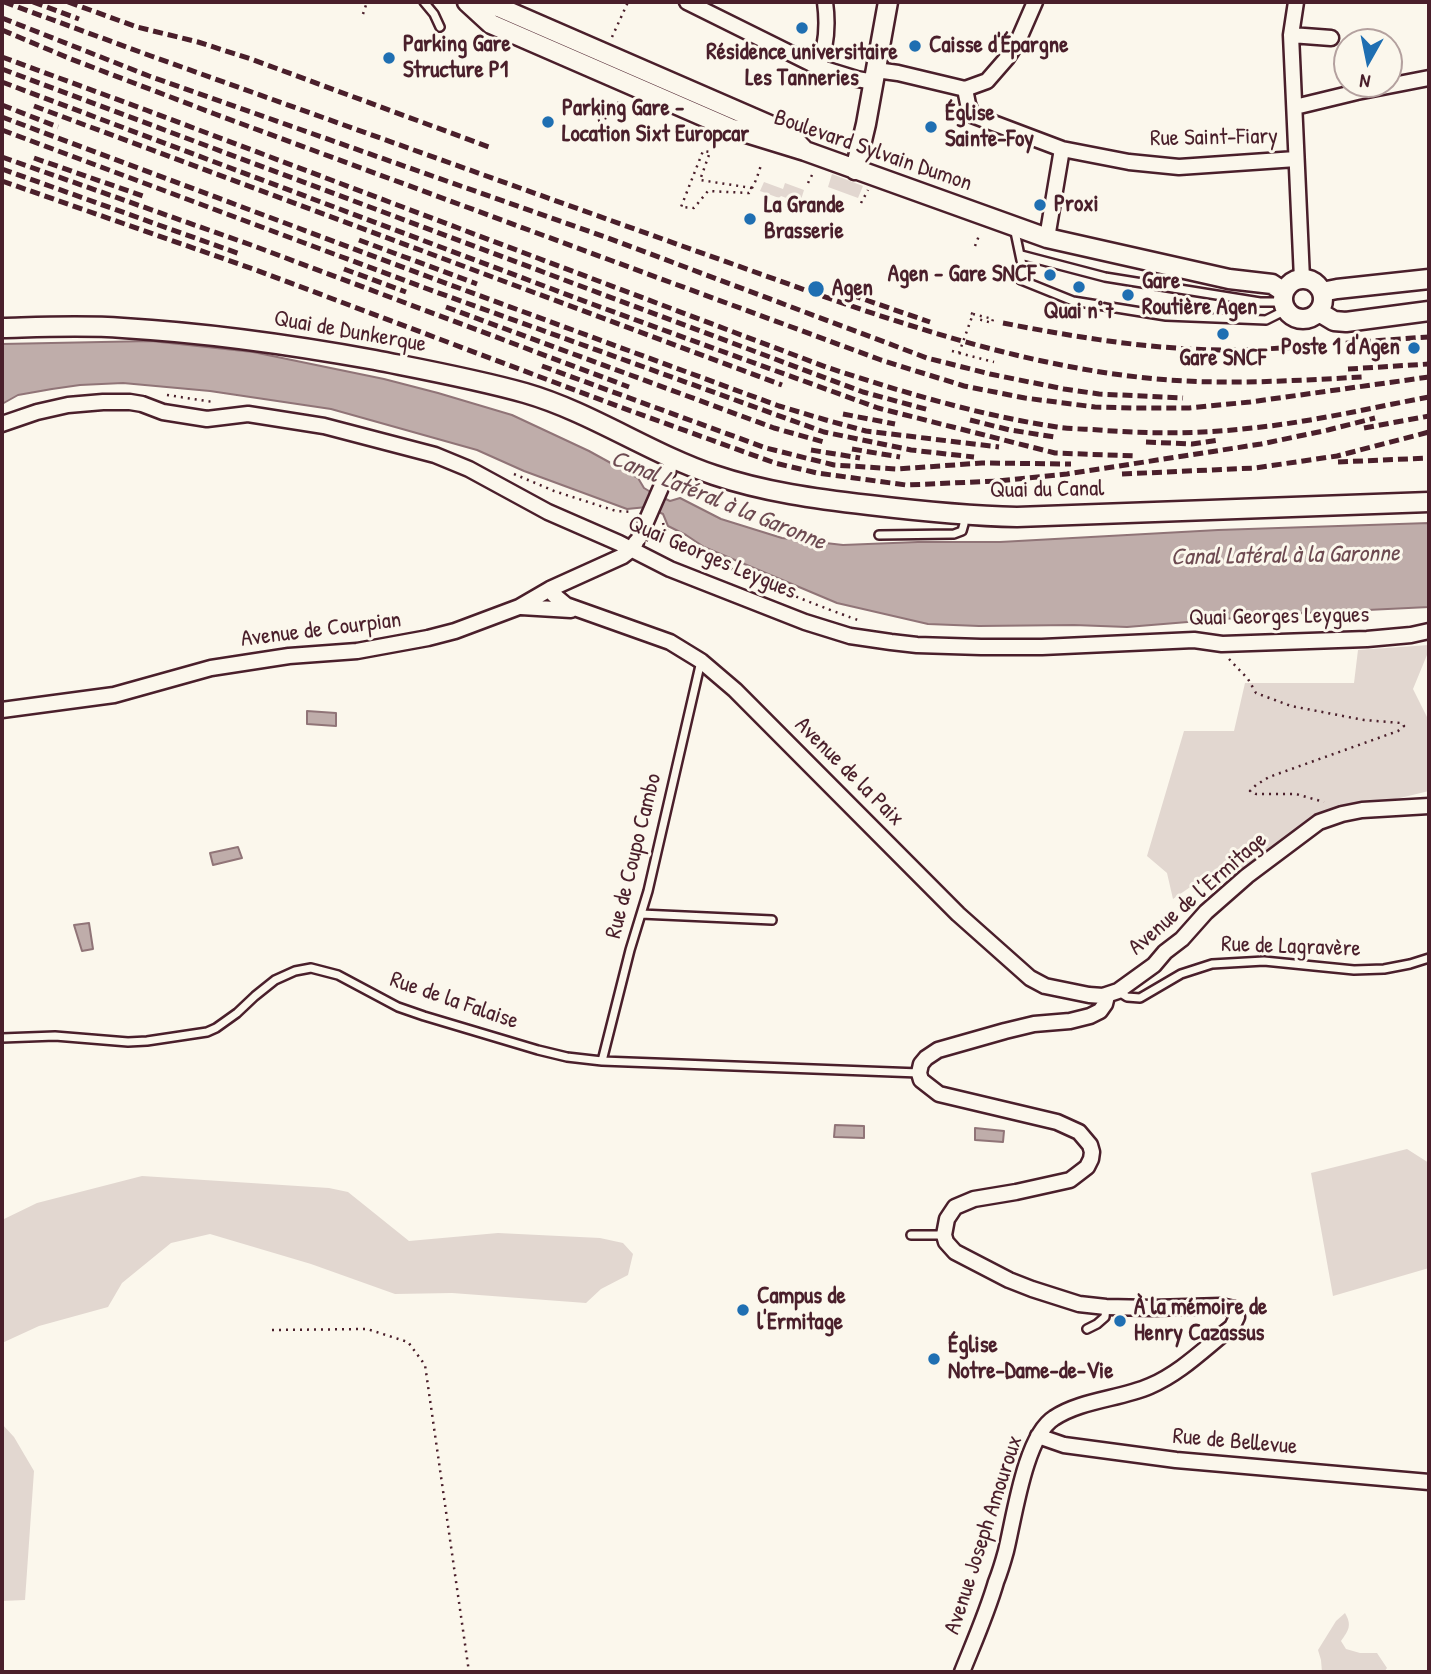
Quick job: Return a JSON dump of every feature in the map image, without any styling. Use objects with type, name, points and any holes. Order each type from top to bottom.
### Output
[{"type":"street","name":"Boulevard Sylvain Dumon","points":[[467,2],[491,24],[730,128],[765,139],[782,139],[855,170],[1047,238],[1229,279],[1272,284],[1284,301]]},
{"type":"street","points":[[490,2],[788,133],[802,148],[831,156],[844,155],[859,148]]},
{"type":"street","points":[[687,2],[818,67],[857,79],[898,73],[965,89],[987,81],[1007,58],[1018,41],[1035,2]]},
{"type":"street","points":[[818,67],[826,45],[825,2]]},
{"type":"street","points":[[855,170],[888,2]]},
{"type":"street","points":[[1296,2],[1291,35],[1302,279]]},
{"type":"street","points":[[1291,35],[1331,38]]},
{"type":"street","points":[[1295,107],[1429,78]]},
{"type":"street","name":"Rue Saint-Fiary","points":[[965,89],[972,115],[1062,149],[1129,162],[1178,167],[1296,159]]},
{"type":"street","points":[[1047,238],[1062,149]]},
{"type":"street","points":[[1307,279],[1316,284],[1322,292],[1323,302],[1314,316],[1302,320],[1290,315],[1284,301],[1292,282],[1307,279]]},
{"type":"street","points":[[1322,292],[1429,279]]},
{"type":"street","points":[[1319,312],[1339,322],[1429,311]]},
{"type":"street","name":"Quai de Dunkerque","points":[[2,328],[121,327],[201,334],[306,348],[458,376],[527,394],[604,424],[671,463]]},
{"type":"street","name":"Quai Georges Leygues","points":[[2,424],[68,405],[137,402],[163,412],[207,419],[248,414],[324,426],[435,455],[469,469],[548,512],[635,544],[670,569],[805,622],[850,636],[917,645],[1042,647],[1194,640],[1222,644],[1367,639],[1429,631]]},
{"type":"street","points":[[635,544],[671,463]]},
{"type":"street","name":"Quai du Canal","points":[[671,463],[758,488],[816,498],[963,515],[1031,516],[1429,502]]},
{"type":"street","name":"Avenue de Courpian","points":[[2,710],[114,695],[211,668],[289,656],[357,651],[455,631],[519,607],[550,589],[623,556],[635,544]]},
{"type":"street","name":"Avenue de la Paix","points":[[550,589],[561,602],[670,642],[701,661],[752,708],[958,914],[1034,981],[1073,993],[1112,993]]},
{"type":"street","points":[[519,607],[579,610]]},
{"type":"street","name":"Avenue de l’Ermitage","points":[[1112,993],[1154,965],[1206,912],[1247,876],[1319,822],[1362,810],[1429,806]]},
{"type":"street","points":[[944,1235],[947,1219],[955,1207],[974,1199],[1070,1180],[1087,1167],[1092,1152],[1086,1138],[1057,1122],[939,1094],[921,1080],[921,1064],[938,1050],[1034,1024],[1070,1021],[1090,1016],[1100,1011],[1112,993]]},
{"type":"street","name":"Avenue Joseph Amouroux","points":[[944,1235],[946,1242],[955,1252],[1009,1280],[1079,1304],[1153,1308],[1222,1306],[1234,1309],[1237,1317],[1232,1326],[1170,1377],[1148,1387],[1076,1408],[1055,1416],[1046,1423],[1026,1467],[1016,1499],[1006,1551],[962,1672]]},
{"type":"street","name":"Rue de Bellevue","points":[[1038,1436],[1064,1445],[1176,1460],[1429,1482]]},
{"type":"lane","points":[[424,2],[440,27]]},
{"type":"lane","points":[[1014,226],[1021,255],[1021,280],[1073,301],[1166,317],[1266,320],[1284,301]]},
{"type":"lane","points":[[1021,255],[1105,277],[1260,302],[1284,301]]},
{"type":"lane","points":[[880,535],[954,534],[962,531],[963,515]]},
{"type":"lane","name":"Rue de Coupo Cambo","points":[[602,1060],[658,849],[701,661]]},
{"type":"lane","points":[[641,914],[772,920]]},
{"type":"lane","name":"Rue de Lagravère","points":[[1112,993],[1127,998],[1140,998],[1181,974],[1212,964],[1264,961],[1354,970],[1397,967],[1429,958]]},
{"type":"lane","name":"Rue de la Falaise","points":[[2,1038],[55,1036],[128,1042],[207,1032],[237,1013],[275,980],[295,971],[311,968],[338,975],[398,1007],[567,1057],[919,1073]]},
{"type":"lane","points":[[911,1235],[944,1235]]},
{"type":"lane","points":[[1087,1329],[1105,1317],[1106,1307]]},
{"type":"path","points":[[363,14],[367,2]]},
{"type":"path","points":[[613,37],[628,2]]},
{"type":"path","points":[[598,121],[611,116],[623,95]]},
{"type":"path","points":[[752,188],[700,180],[710,152],[703,150],[681,207],[694,208],[708,191],[749,193],[752,188],[761,165]]},
{"type":"path","points":[[808,183],[815,168]]},
{"type":"path","points":[[861,202],[869,188]]},
{"type":"path","points":[[968,312],[993,319],[992,323],[978,319]]},
{"type":"path","points":[[959,353],[973,314]]},
{"type":"path","points":[[952,351],[994,362]]},
{"type":"path","points":[[508,471],[554,491],[616,511],[625,513],[641,510]]},
{"type":"path","points":[[658,516],[664,529],[707,556],[793,596],[865,622]]},
{"type":"path","points":[[1244,676],[1256,693],[1291,706],[1364,720],[1401,723],[1404,726],[1398,731],[1269,777],[1250,791],[1256,794],[1296,794],[1326,803]]},
{"type":"path","points":[[272,1329],[367,1329],[408,1342],[425,1365],[469,1672]]},
{"type":"shaded area","points":[[832,174],[863,186],[858,198],[828,187]]},
{"type":"shaded area","points":[[764,182],[783,189],[785,183],[804,190],[800,203],[760,191]]},
{"type":"shaded area","points":[[1429,645],[1413,689],[1429,721],[1429,791],[1317,818],[1227,880],[1209,874],[1173,899],[1167,873],[1147,856],[1184,731],[1234,731],[1245,683],[1354,683],[1358,650]]},
{"type":"shaded area","points":[[1407,1149],[1429,1163],[1429,1268],[1333,1296],[1311,1173]]},
{"type":"shaded area","points":[[142,1176],[329,1188],[348,1192],[409,1241],[498,1233],[600,1238],[623,1243],[633,1254],[628,1275],[601,1289],[586,1303],[452,1293],[395,1294],[311,1264],[210,1234],[171,1243],[122,1283],[108,1307],[39,1326],[2,1343],[2,1220],[37,1203]]},
{"type":"shaded area","points":[[2,1424],[14,1437],[34,1471],[25,1600],[2,1601]]},
{"type":"shaded area","points":[[1345,1613],[1349,1627],[1341,1641],[1346,1649],[1360,1653],[1377,1653],[1387,1668],[1384,1672],[1322,1672],[1318,1650],[1336,1621]]},
{"type":"water","name":"Canal Latéral à la Garonne","points":[[151,341],[253,352],[384,379],[512,415],[589,451],[638,478],[644,488],[670,501],[680,498],[721,519],[782,538],[843,545],[1000,542],[1218,530],[1429,523],[1429,607],[1285,614],[1127,627],[928,624],[837,603],[704,547],[668,526],[663,514],[647,507],[627,509],[524,471],[477,450],[331,409],[210,391],[123,383],[52,389],[18,395],[2,404],[2,344]]},
{"type":"water","points":[[307,711],[336,713],[336,726],[307,724]]},
{"type":"water","points":[[238,847],[242,858],[213,865],[210,853]]},
{"type":"water","points":[[89,923],[93,949],[82,951],[74,925]]},
{"type":"water","points":[[835,1125],[864,1126],[864,1138],[834,1137]]},
{"type":"water","points":[[975,1128],[1004,1131],[1003,1142],[975,1140]]},
{"type":"railway","points":[[4,2],[808,291],[971,343],[1096,371],[1166,380],[1250,382],[1362,377]]},
{"type":"railway","points":[[33,2],[79,19]]},
{"type":"railway","points":[[68,2],[137,27],[251,59],[489,147]]},
{"type":"railway","points":[[2,18],[149,76],[608,238],[927,358],[1064,389],[1099,394],[1183,398]]},
{"type":"railway","points":[[2,30],[215,114],[881,360],[964,386],[1025,398],[1095,407],[1189,408],[1429,377]]},
{"type":"railway","points":[[2,57],[826,367],[969,409],[1062,428],[1195,432],[1297,422],[1429,397]]},
{"type":"railway","points":[[2,69],[863,392],[929,410]]},
{"type":"railway","points":[[2,82],[592,304],[878,408],[1055,453],[1137,456]]},
{"type":"railway","points":[[2,105],[58,127]]},
{"type":"railway","points":[[34,106],[782,385]]},
{"type":"railway","points":[[2,117],[779,406],[866,431],[999,447]]},
{"type":"railway","points":[[2,130],[425,288],[824,432],[911,450],[974,457]]},
{"type":"railway","points":[[2,157],[254,246],[629,387]]},
{"type":"railway","points":[[34,158],[143,196]]},
{"type":"railway","points":[[2,169],[240,254]]},
{"type":"railway","points":[[2,181],[256,270],[775,463],[817,473],[906,485],[998,481],[1067,474],[1261,444],[1375,418]]},
{"type":"railway","points":[[359,240],[477,284]]},
{"type":"railway","points":[[344,269],[406,292]]},
{"type":"railway","points":[[837,290],[930,322]]},
{"type":"railway","points":[[446,307],[774,428],[824,442]]},
{"type":"railway","points":[[1003,323],[1111,341],[1221,350],[1273,349],[1429,337]]},
{"type":"railway","points":[[1348,369],[1429,364]]},
{"type":"railway","points":[[542,366],[766,448],[834,465],[897,469],[982,463],[1071,464]]},
{"type":"railway","points":[[843,414],[895,424]]},
{"type":"railway","points":[[1364,428],[1429,416]]},
{"type":"railway","points":[[970,420],[1055,437]]},
{"type":"railway","points":[[1122,474],[1255,468],[1337,456],[1429,432]]},
{"type":"railway","points":[[1146,442],[1192,444],[1219,440]]},
{"type":"railway","points":[[852,449],[900,457]]},
{"type":"railway","points":[[811,450],[860,458]]},
{"type":"railway","points":[[1338,462],[1429,458]]},
{"type":"place","name":"Résidence universitaire Les Tanneries","points":[[802,28]]},
{"type":"place","name":"Caisse d'Épargne","points":[[915,46]]},
{"type":"place","name":"Parking Gare Structure P1","points":[[389,58]]},
{"type":"place","name":"Parking Gare - Location Sixt Europcar","points":[[548,122]]},
{"type":"place","name":"Église Sainte-Foy","points":[[931,127]]},
{"type":"place","name":"Proxi","points":[[1040,205]]},
{"type":"place","name":"La Grande Brasserie","points":[[750,219]]},
{"type":"place","name":"Agen - Gare SNCF","points":[[1050,275]]},
{"type":"place","name":"Quai n°7","points":[[1079,287]]},
{"type":"place","name":"Agen","points":[[816,289]]},
{"type":"place","name":"Gare Routière Agen","points":[[1128,295]]},
{"type":"place","name":"Gare SNCF","points":[[1223,334]]},
{"type":"place","name":"Poste 1 d'Agen","points":[[1414,348]]},
{"type":"place","name":"Campus de l'Ermitage","points":[[743,1310]]},
{"type":"place","name":"À la mémoire de Henry Cazassus","points":[[1120,1321]]},
{"type":"place","name":"Église Notre-Dame-de-Vie","points":[[934,1359]]}]
